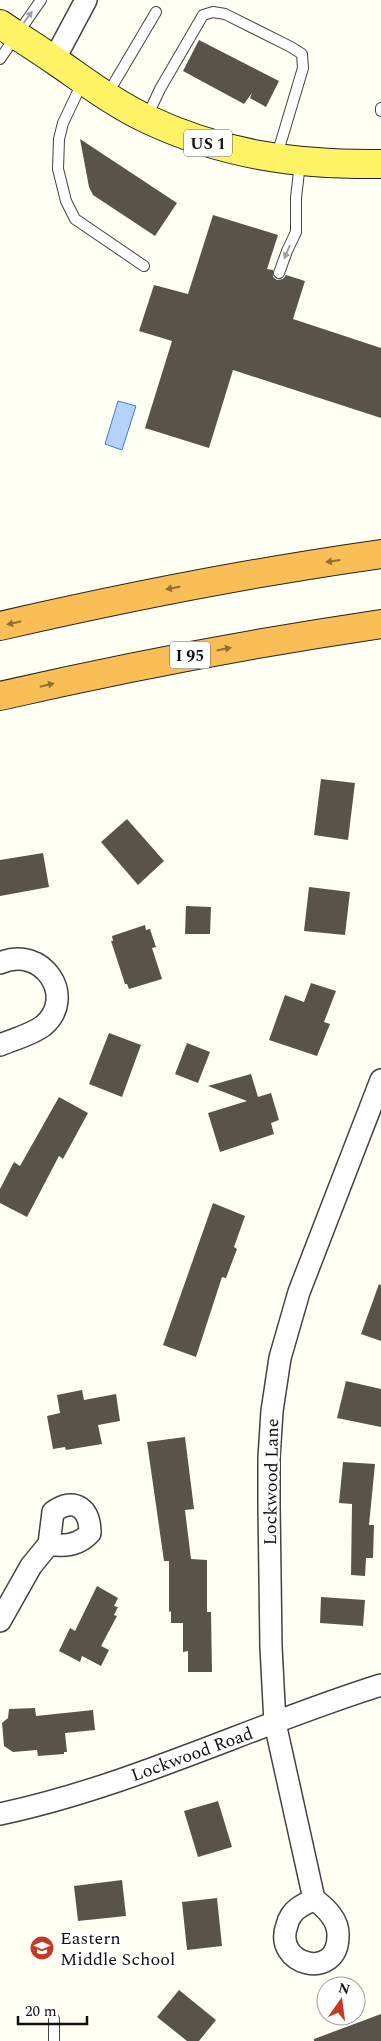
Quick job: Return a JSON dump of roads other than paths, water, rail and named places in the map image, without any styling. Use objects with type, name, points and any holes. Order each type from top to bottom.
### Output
[{"type":"highway","points":[[0,626],[231,577],[381,554]]},
{"type":"highway","name":"I 95","points":[[0,696],[82,677],[226,648],[381,624]]},
{"type":"main road","name":"US 1","points":[[8,29],[83,80],[146,119],[216,145],[288,160],[381,164]]},
{"type":"street","points":[[54,60],[86,0]]},
{"type":"street","points":[[0,962],[22,958],[35,961],[45,969],[53,980],[56,998],[52,1015],[44,1025],[34,1032],[0,1044]]},
{"type":"street","name":"Lockwood Lane","points":[[314,1899],[275,1723],[271,1647],[269,1458],[272,1411],[276,1375],[299,1292],[381,1080]]},
{"type":"street","points":[[0,1621],[31,1566],[48,1544]]},
{"type":"street","name":"Lockwood Road","points":[[0,1814],[77,1794],[140,1774],[342,1697],[381,1685]]},
{"type":"lane","points":[[0,59],[8,29],[41,0]]},
{"type":"lane","points":[[106,95],[156,12]]},
{"type":"lane","points":[[146,119],[160,89],[203,15],[213,12],[225,14],[302,54],[303,68],[288,160],[296,198],[296,232],[280,273]]},
{"type":"lane","points":[[83,80],[63,123],[60,139],[58,169],[66,202],[75,219],[144,266]]},
{"type":"lane","points":[[54,2020],[54,2041]]},
{"type":"water","points":[[118,401],[136,406],[122,450],[105,444]]},
{"type":"place","name":"Eastern Middle School","points":[[42,1948]]}]
